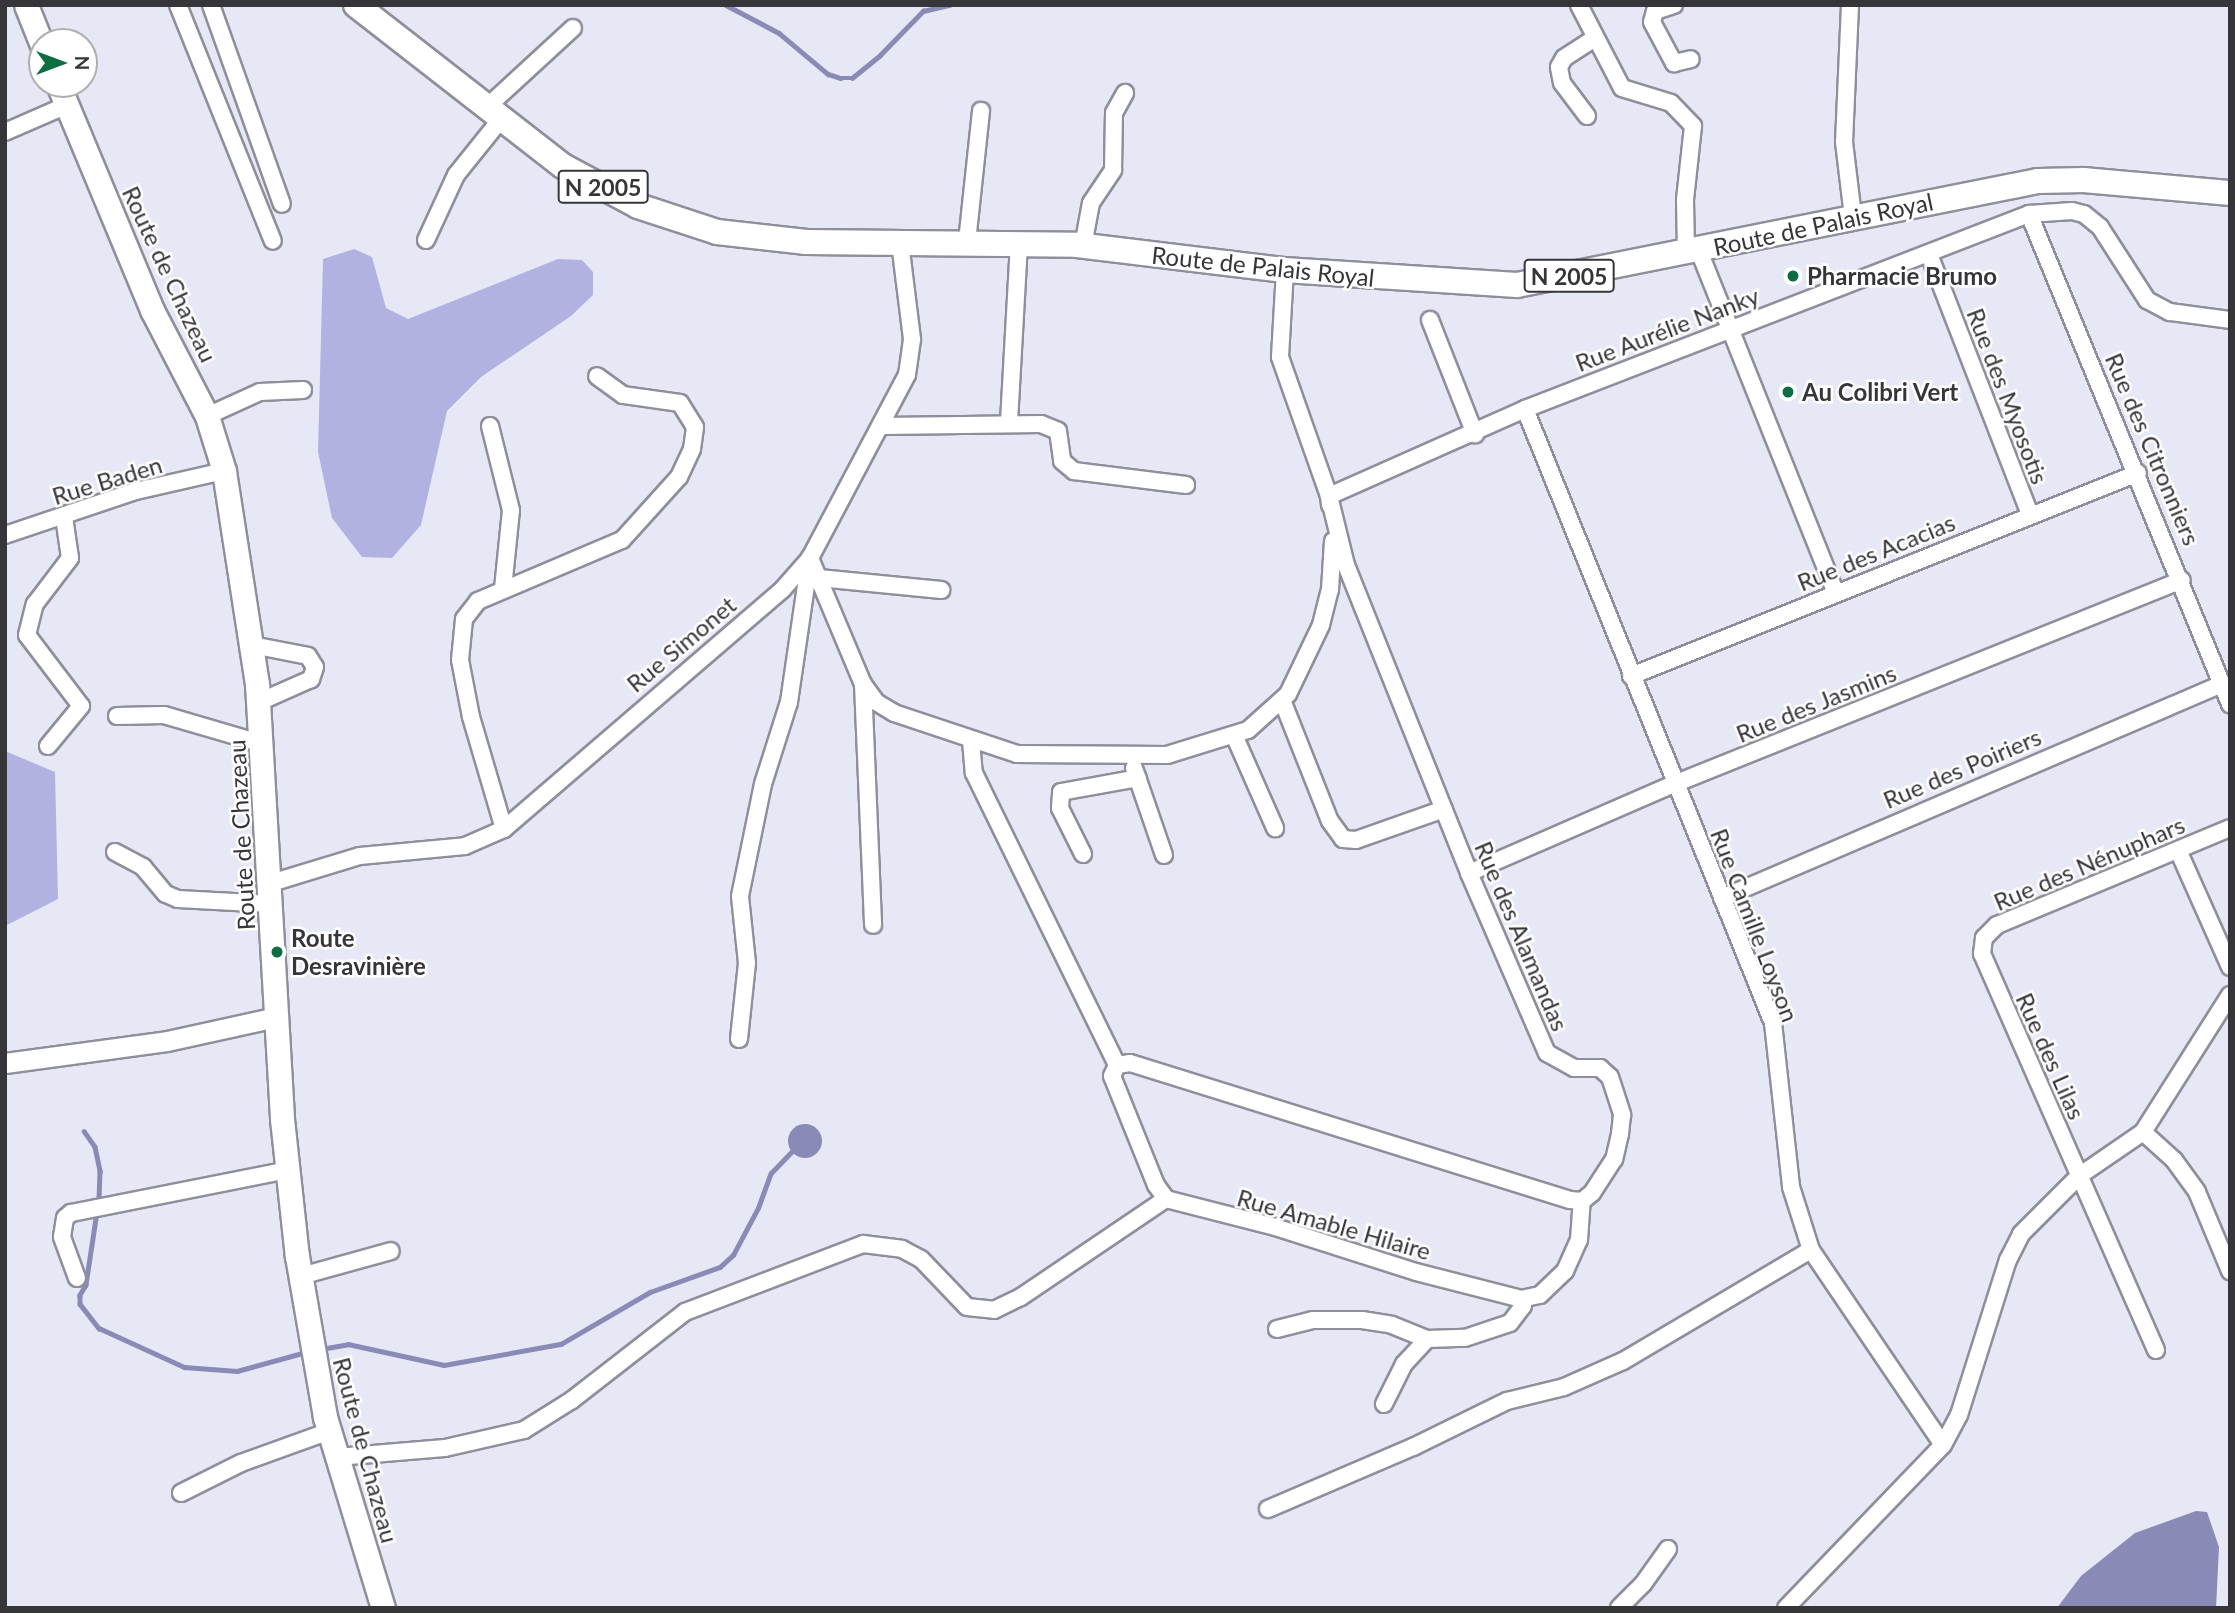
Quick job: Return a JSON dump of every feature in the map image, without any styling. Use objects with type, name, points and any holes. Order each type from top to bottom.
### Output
[{"type":"main road","points":[[26,5],[35,28]]},
{"type":"main road","name":"Route de Palais Royal","points":[[356,5],[563,166],[638,206],[717,232],[806,242],[1019,242],[1083,246],[1285,270],[1517,285],[1692,253],[1853,216],[2038,181],[2084,180],[2230,193]]},
{"type":"main road","name":"Route de Chazeau","points":[[63,98],[152,310],[207,416],[224,471],[253,645],[263,744],[276,1017],[288,1170],[300,1276],[316,1374],[330,1431],[383,1608]]},
{"type":"street","points":[[178,5],[273,241]]},
{"type":"street","points":[[211,5],[282,204]]},
{"type":"street","points":[[1579,5],[1593,38],[1622,88],[1671,103],[1693,126],[1685,200],[1692,253],[1728,328],[1836,593]]},
{"type":"street","points":[[1674,5],[1656,11],[1652,22],[1674,63],[1691,59]]},
{"type":"street","points":[[1850,5],[1844,142],[1853,216]]},
{"type":"street","points":[[426,240],[456,175],[493,114],[573,28]]},
{"type":"street","points":[[1587,117],[1562,83],[1559,67],[1564,58],[1593,38]]},
{"type":"street","points":[[1083,246],[1091,203],[1113,170],[1114,113],[1125,93]]},
{"type":"street","points":[[5,132],[66,106]]},
{"type":"street","points":[[967,242],[981,111]]},
{"type":"street","name":"Rue Aurélie Nanky","points":[[1329,496],[1525,410],[1728,328],[2029,214],[2072,211],[2084,214],[2100,227],[2147,300],[2170,312],[2230,320]]},
{"type":"street","name":"Rue des Citronniers","points":[[2029,214],[2182,580],[2230,704]]},
{"type":"street","points":[[1009,422],[1019,242]]},
{"type":"street","name":"Rue Simonet","points":[[115,852],[143,867],[166,894],[178,899],[272,894],[360,856],[465,846],[504,829],[782,590],[810,558],[851,475],[884,426],[907,375],[912,339],[900,243]]},
{"type":"street","name":"Rue des Myosotis","points":[[1929,254],[2030,514]]},
{"type":"street","name":"Rue des Alamandas","points":[[1285,270],[1280,357],[1329,496],[1346,565],[1469,873],[1547,1053],[1574,1068],[1600,1068],[1617,1093],[1622,1115],[1614,1159],[1582,1201]]},
{"type":"street","points":[[1430,320],[1475,434]]},
{"type":"street","points":[[504,829],[471,717],[459,635],[478,601],[608,549],[637,527],[679,477],[692,449],[695,427],[690,413],[680,402],[623,395],[597,376]]},
{"type":"street","points":[[207,416],[260,392],[303,390]]},
{"type":"street","name":"Rue Camille Loyson","points":[[1525,410],[1674,784],[1773,1023],[1791,1187],[1811,1250],[1943,1445]]},
{"type":"street","points":[[884,426],[1009,422],[1052,427],[1062,439],[1062,461],[1074,471],[1186,485]]},
{"type":"street","points":[[490,426],[511,510],[503,589]]},
{"type":"street","name":"Rue Baden","points":[[5,535],[136,491],[224,471]]},
{"type":"street","name":"Rue des Acacias","points":[[1631,676],[2138,473]]},
{"type":"street","points":[[810,558],[863,684],[876,702],[894,713],[971,741],[1017,754],[1167,755],[1234,735],[1282,700],[1315,646],[1330,590],[1334,558],[1329,496]]},
{"type":"street","points":[[48,746],[81,706],[26,635],[34,604],[70,558],[64,517]]},
{"type":"street","points":[[740,1039],[747,963],[740,896],[763,784],[789,702],[810,558]]},
{"type":"street","points":[[819,578],[941,590]]},
{"type":"street","name":"Rue des Jasmins","points":[[1469,873],[1674,784],[2182,580]]},
{"type":"street","points":[[253,645],[308,656],[315,667],[311,679],[259,702]]},
{"type":"street","points":[[863,684],[873,925]]},
{"type":"street","name":"Rue des Poiriers","points":[[1722,898],[2222,684]]},
{"type":"street","points":[[1282,700],[1330,821],[1343,839],[1364,838],[1444,809]]},
{"type":"street","points":[[117,716],[164,715],[263,744]]},
{"type":"street","points":[[1234,735],[1275,828]]},
{"type":"street","points":[[971,741],[974,773],[1123,1064],[1582,1201],[1579,1240],[1565,1271],[1540,1295],[1521,1299],[1523,1306],[1517,1315],[1502,1327],[1465,1338],[1427,1339],[1392,1325],[1362,1320],[1313,1320],[1277,1329]]},
{"type":"street","points":[[1130,756],[1164,855]]},
{"type":"street","points":[[1083,854],[1060,808],[1061,792],[1138,778]]},
{"type":"street","name":"Rue des Nénuphars","points":[[1982,954],[1983,938],[1997,925],[2230,828]]},
{"type":"street","points":[[2178,850],[2230,967]]},
{"type":"street","name":"Rue des Lilas","points":[[1982,954],[2156,1350]]},
{"type":"street","points":[[1786,1608],[1943,1445],[1959,1415],[2008,1259],[2021,1234],[2046,1205],[2079,1176],[2143,1132],[2230,996]]},
{"type":"street","points":[[5,1063],[167,1041],[276,1017]]},
{"type":"street","points":[[337,1457],[445,1448],[524,1430],[572,1400],[685,1312],[863,1244],[902,1249],[921,1259],[967,1307],[994,1310],[1021,1297],[1166,1199],[1156,1185],[1112,1076],[1123,1064]]},
{"type":"street","points":[[2143,1132],[2174,1160],[2197,1192],[2230,1270]]},
{"type":"street","points":[[78,1278],[62,1237],[65,1218],[71,1213],[288,1170]]},
{"type":"street","name":"Rue Amable Hilaire","points":[[1166,1199],[1521,1299]]},
{"type":"street","points":[[1268,1509],[1413,1447],[1507,1401],[1564,1387],[1623,1361],[1811,1250]]},
{"type":"street","points":[[300,1276],[391,1251]]},
{"type":"street","points":[[1384,1404],[1404,1364],[1427,1339]]},
{"type":"street","points":[[181,1493],[241,1463],[330,1431]]},
{"type":"street","points":[[1619,1608],[1643,1584],[1668,1549]]},
{"type":"shaded area","points":[[354,249],[372,257],[386,308],[408,319],[558,259],[582,260],[593,272],[593,295],[571,316],[481,377],[447,411],[421,525],[392,558],[362,557],[332,518],[318,452],[323,259]]},
{"type":"shaded area","points":[[5,751],[55,772],[58,899],[5,926]]},
{"type":"shaded area","points":[[805,1124],[817,1129],[822,1141],[817,1153],[805,1158],[793,1153],[788,1141],[793,1129]]},
{"type":"shaded area","points":[[2196,1511],[2207,1512],[2219,1547],[2216,1608],[2057,1608],[2081,1576],[2135,1533]]},
{"type":"waterway","points":[[726,5],[779,33],[828,74],[840,78],[852,78],[880,55],[923,11],[950,5]]},
{"type":"waterway","points":[[84,1131],[95,1147],[100,1171],[99,1203]]},
{"type":"waterway","points":[[321,1349],[348,1344],[444,1365],[561,1344],[650,1292],[720,1267],[733,1255],[758,1208],[771,1173],[792,1151]]},
{"type":"waterway","points":[[97,1212],[86,1285],[80,1295],[80,1304],[99,1328],[184,1367],[237,1371],[306,1352]]},
{"type":"place","name":"Pharmacie Brumo","points":[[1793,276]]},
{"type":"place","name":"Au Colibri Vert","points":[[1788,392]]},
{"type":"place","name":"Route Desravinière","points":[[277,952]]}]
